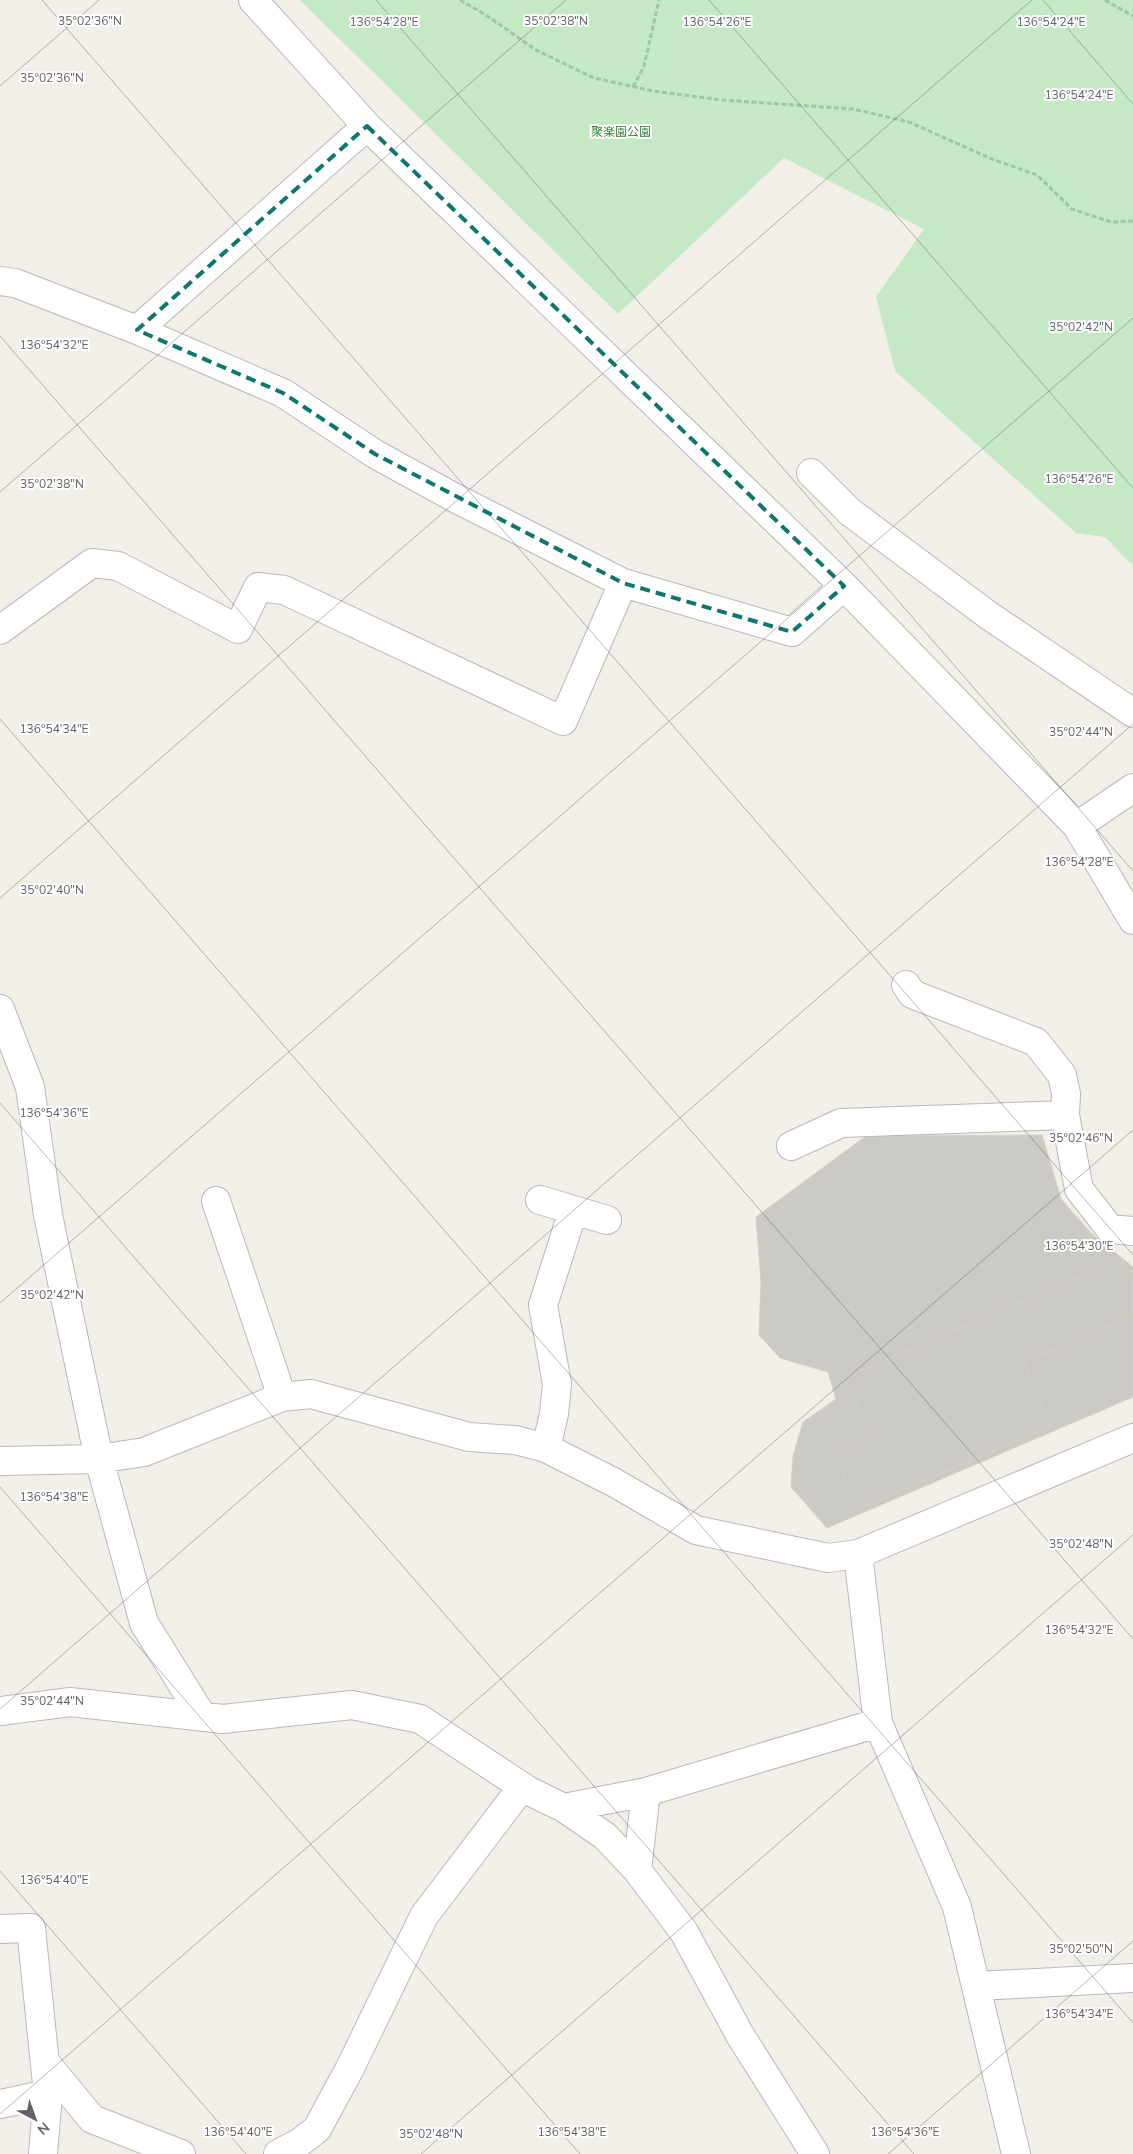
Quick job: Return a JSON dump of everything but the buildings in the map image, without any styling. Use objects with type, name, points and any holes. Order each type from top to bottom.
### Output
[{"type":"street","points":[[253,0],[367,126],[844,586],[1077,826],[1133,920]]},
{"type":"street","points":[[137,330],[367,126]]},
{"type":"street","points":[[0,281],[15,284],[137,330],[283,393],[376,454],[455,498],[623,583],[792,632],[844,586]]},
{"type":"street","points":[[810,473],[850,512],[988,615],[1133,713]]},
{"type":"street","points":[[0,630],[92,563],[118,566],[238,629],[258,587],[284,590],[564,721],[623,583]]},
{"type":"street","points":[[1077,826],[1133,788]]},
{"type":"street","points":[[906,985],[912,994],[1036,1042],[1062,1075],[1066,1094],[1065,1115],[1079,1189],[1110,1229],[1133,1231]]},
{"type":"street","points":[[0,1009],[30,1088],[48,1216],[99,1459],[144,1623],[202,1716]]},
{"type":"street","points":[[791,1146],[841,1123],[1065,1115]]},
{"type":"street","points":[[540,1200],[606,1220]]},
{"type":"street","points":[[216,1201],[282,1397]]},
{"type":"street","points":[[546,1448],[554,1414],[557,1384],[543,1305],[573,1211]]},
{"type":"street","points":[[0,1461],[99,1459],[144,1452],[282,1397],[310,1394],[469,1437],[515,1440],[546,1448],[615,1483],[696,1530],[828,1558],[858,1554],[1133,1438]]},
{"type":"street","points":[[858,1554],[878,1723],[957,1907],[1016,2154]]},
{"type":"street","points":[[0,1710],[70,1702],[224,1719],[352,1705],[420,1719],[522,1787],[564,1808],[605,1836],[637,1870],[684,1932],[740,2035],[815,2154]]},
{"type":"street","points":[[564,1808],[646,1792],[878,1723]]},
{"type":"street","points":[[278,2154],[299,2143],[317,2129],[349,2070],[424,1916],[522,1787]]},
{"type":"street","points":[[637,1870],[646,1792]]},
{"type":"street","points":[[0,1929],[31,1928],[48,2094],[43,2154]]},
{"type":"street","points":[[976,1986],[1133,1978]]},
{"type":"street","points":[[45,2062],[92,2119],[181,2154]]},
{"type":"street","points":[[0,2104],[48,2094]]},
{"type":"path","points":[[460,0],[486,15],[536,50],[594,78],[633,87],[722,100],[853,109],[910,122],[992,159],[1037,175],[1072,209],[1112,222],[1133,221]]},
{"type":"path","points":[[633,87],[644,66],[660,0]]},
{"type":"path","points":[[1104,0],[1133,16]]},
{"type":"highlighted area","points":[[367,126],[844,586],[792,632],[623,583],[375,454],[283,393],[137,330]]},
{"type":"green space","name":"聚楽園公園","points":[[300,0],[1133,0],[1133,566],[1105,537],[1076,533],[895,371],[876,297],[924,229],[784,158],[618,314]]}]
